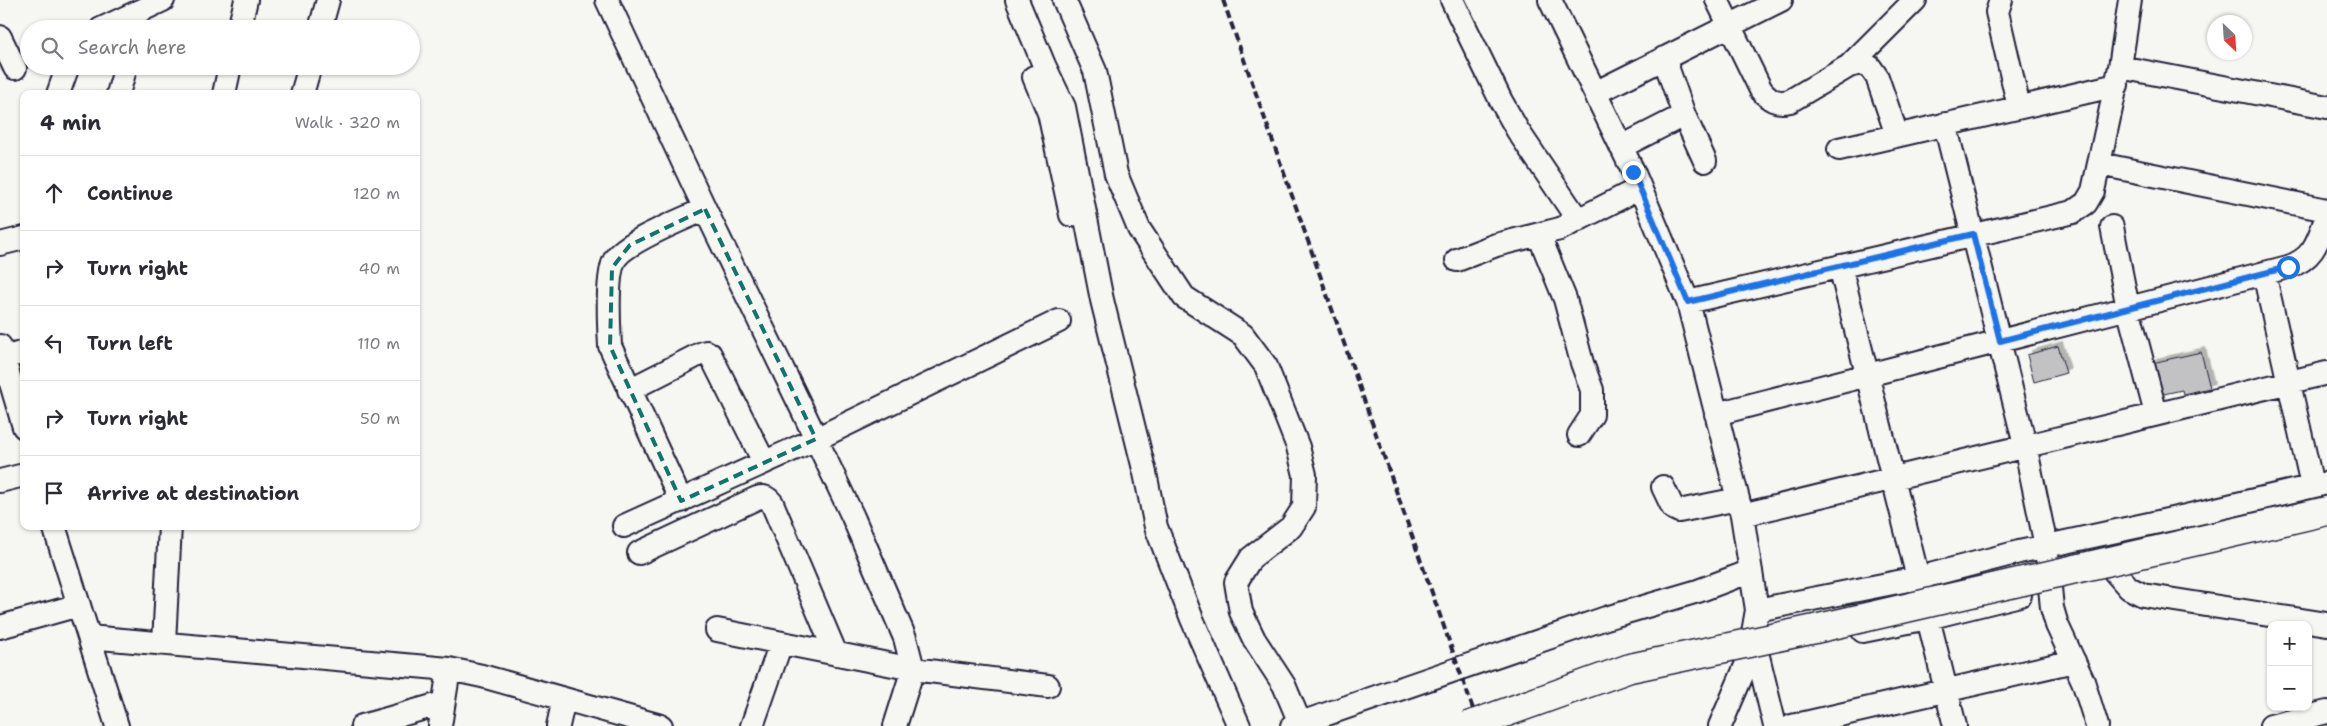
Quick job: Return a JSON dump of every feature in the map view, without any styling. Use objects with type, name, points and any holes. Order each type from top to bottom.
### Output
[{"type":"main road","points":[[1468,726],[1630,668],[1815,629],[2327,511]]},
{"type":"street","points":[[140,19],[163,0]]},
{"type":"street","points":[[241,20],[246,0]]},
{"type":"street","points":[[322,20],[328,0]]},
{"type":"street","points":[[608,0],[705,209],[816,439],[905,638],[913,669],[895,726]]},
{"type":"street","points":[[1003,0],[1049,113],[1140,521],[1222,726]]},
{"type":"street","points":[[1017,0],[1044,65],[1064,106],[1102,300],[1145,473],[1156,527],[1192,619],[1239,726]]},
{"type":"street","points":[[1064,0],[1095,71],[1116,174],[1139,229],[1184,297],[1243,335],[1266,366],[1298,447],[1305,475],[1304,507],[1291,527],[1251,558],[1236,582],[1241,612],[1254,639],[1284,685],[1296,725],[1606,618],[1698,591],[1751,571]]},
{"type":"street","points":[[1452,0],[1510,116],[1578,220]]},
{"type":"street","points":[[1550,0],[1640,188],[1688,302],[1740,507],[1757,610],[1753,653],[1720,726]]},
{"type":"street","points":[[1717,0],[1761,90],[1769,99],[1780,103],[1790,101],[1849,66],[1915,0]]},
{"type":"street","points":[[1595,93],[1729,24],[1781,0]]},
{"type":"street","points":[[2001,0],[1997,12],[2019,107]]},
{"type":"street","points":[[1688,302],[2073,212],[2086,203],[2093,191],[2118,76],[2130,0]]},
{"type":"street","points":[[0,37],[14,68]]},
{"type":"street","points":[[1664,58],[1684,115],[1705,161]]},
{"type":"street","points":[[1849,66],[1861,63],[1870,67],[1877,77],[1897,135]]},
{"type":"street","points":[[59,90],[65,75]]},
{"type":"street","points":[[119,90],[123,75]]},
{"type":"street","points":[[225,90],[228,75]]},
{"type":"street","points":[[303,90],[307,75]]},
{"type":"street","points":[[1839,149],[2019,107],[2118,76],[2327,107]]},
{"type":"street","points":[[1621,147],[1684,115]]},
{"type":"street","points":[[1945,124],[2025,445],[2046,546],[2052,608],[2057,625],[2092,704],[2097,726]]},
{"type":"street","points":[[2099,164],[2327,210]]},
{"type":"street","points":[[1457,260],[1496,245],[1539,235],[1578,220],[1640,188]]},
{"type":"street","points":[[681,501],[610,346],[608,321],[612,268],[615,259],[630,245],[705,209]]},
{"type":"street","points":[[1716,414],[2300,263],[2309,255],[2327,216]]},
{"type":"street","points":[[2112,227],[2128,308],[2156,414]]},
{"type":"street","points":[[1539,235],[1568,307],[1578,348],[1592,390],[1592,415],[1579,436]]},
{"type":"street","points":[[0,244],[20,239]]},
{"type":"street","points":[[1840,266],[1869,375],[1955,726]]},
{"type":"street","points":[[1757,610],[1918,578],[2046,546],[2186,516],[2320,484],[2288,382],[2264,273]]},
{"type":"street","points":[[624,526],[816,439],[1059,321]]},
{"type":"street","points":[[9,352],[20,407]]},
{"type":"street","points":[[629,390],[700,354],[706,352],[710,354],[764,462]]},
{"type":"street","points":[[1663,487],[1673,508],[1678,511],[1740,507],[1894,478],[2327,373]]},
{"type":"street","points":[[0,481],[20,476]]},
{"type":"street","points":[[639,554],[757,498],[763,496],[768,498],[772,503],[836,654]]},
{"type":"street","points":[[1753,653],[1928,618],[2327,522]]},
{"type":"street","points":[[55,530],[117,726]]},
{"type":"street","points":[[164,644],[170,530]]},
{"type":"street","points":[[2115,572],[2129,588],[2143,595],[2327,624]]},
{"type":"street","points":[[0,627],[79,604]]},
{"type":"street","points":[[717,630],[913,669],[1048,686]]},
{"type":"street","points":[[89,637],[448,669],[564,698],[657,725]]},
{"type":"street","points":[[752,726],[781,643]]},
{"type":"street","points":[[1753,653],[1776,726]]},
{"type":"street","points":[[1792,726],[2074,661]]},
{"type":"street","points":[[440,726],[448,669]]},
{"type":"street","points":[[558,726],[564,698]]},
{"type":"street","points":[[362,726],[443,703]]},
{"type":"street","points":[[2271,726],[2327,712]]},
{"type":"highlighted area","points":[[705,209],[816,439],[681,501],[610,346],[612,268],[630,245]]},
{"type":"building","points":[[2058,346],[2066,373],[2034,382],[2027,355]]},
{"type":"building","points":[[2201,352],[2210,388],[2183,394],[2182,390],[2159,395],[2152,363]]},
{"type":"railway","points":[[1223,0],[1479,726]]},
{"type":"route","points":[[1633,172],[1688,302],[1973,234],[2000,341],[2288,267]]}]
